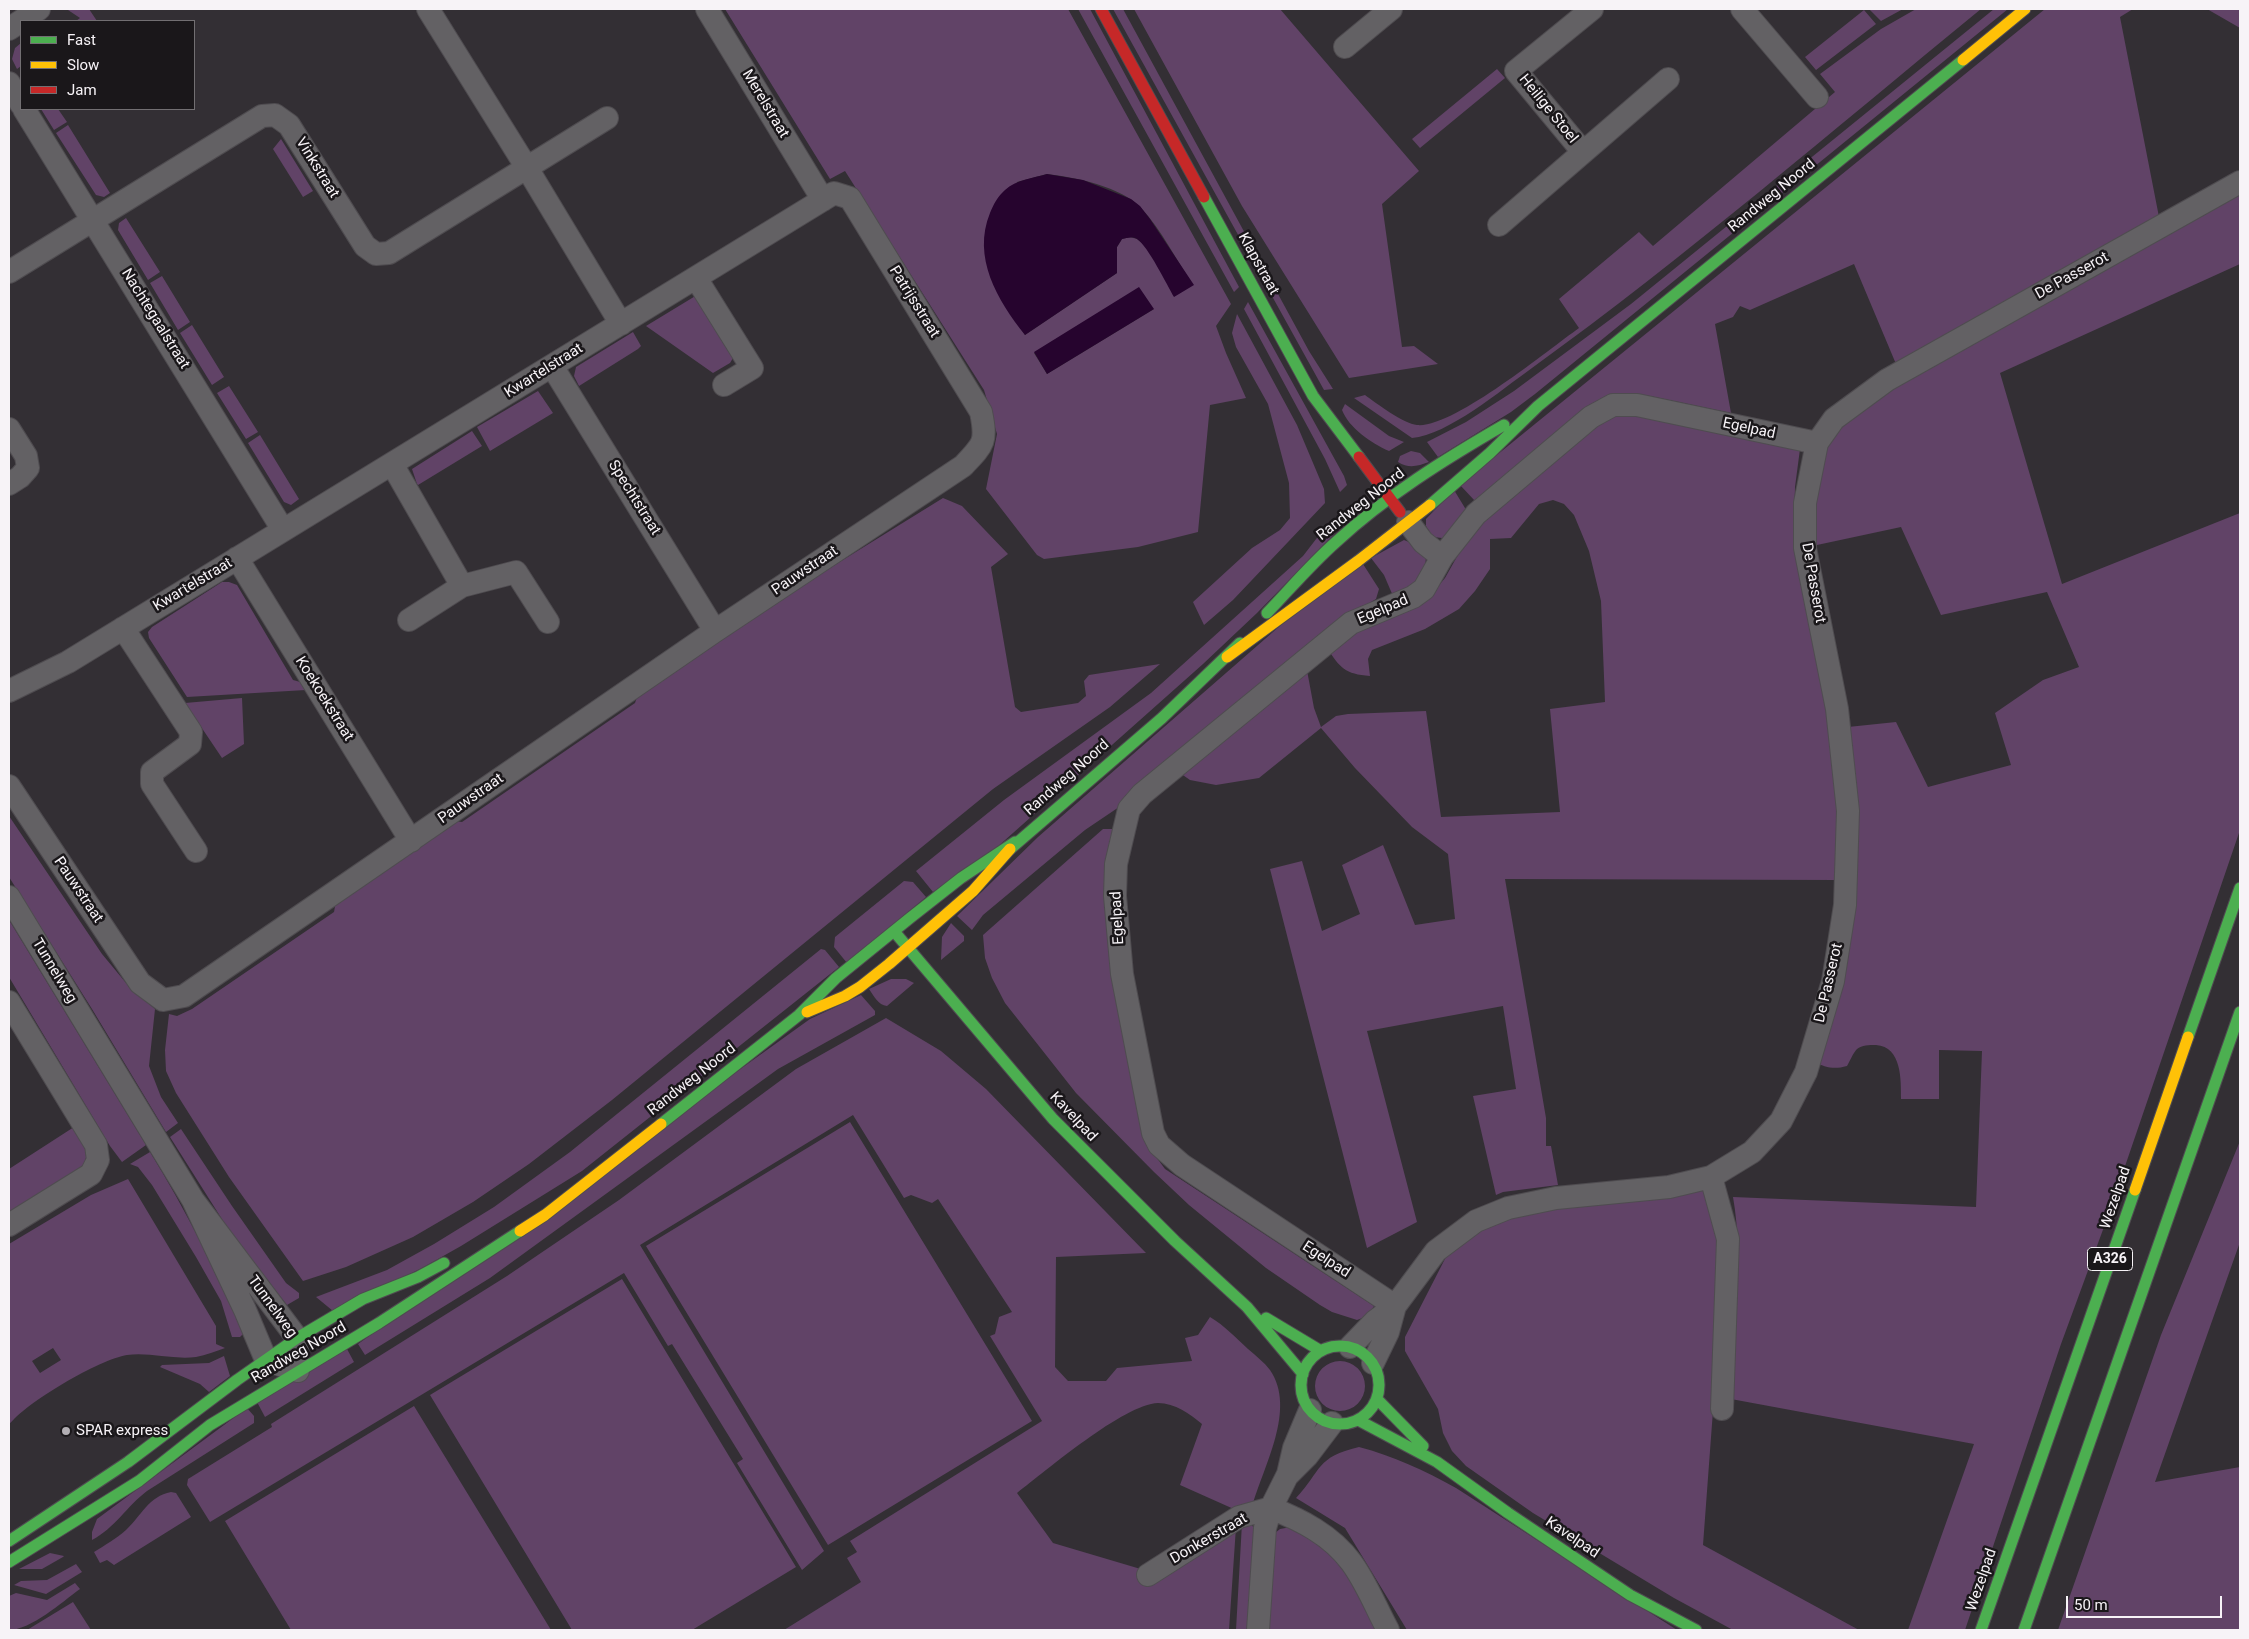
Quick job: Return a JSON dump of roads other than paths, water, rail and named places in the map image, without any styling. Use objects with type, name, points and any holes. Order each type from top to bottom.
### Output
[{"type":"main road","name":"Klapstraat","points":[[1101,9],[1313,396],[1408,522]]},
{"type":"main road","name":"Randweg Noord","points":[[1227,657],[1320,590],[1408,522],[1483,459],[1538,406],[2024,9]]},
{"type":"main road","name":"Randweg Noord","points":[[799,1015],[845,996],[908,949],[949,915],[984,880],[1015,842],[1084,781],[1154,724],[1227,657],[1316,560],[1346,532],[1390,498],[1470,444],[1538,406]]},
{"type":"main road","name":"Randweg Noord","points":[[9,1562],[139,1481],[210,1425],[380,1323],[545,1215],[602,1168],[799,1015],[818,993],[893,931],[972,869],[1015,842]]},
{"type":"main road","name":"Wezelpad","points":[[1981,1630],[2240,888]]},
{"type":"main road","name":"Kavelpad","points":[[893,931],[1053,1119],[1174,1241],[1247,1307],[1303,1374]]},
{"type":"main road","name":"A326","points":[[2024,1630],[2240,1012]]},
{"type":"main road","name":"Randweg Noord","points":[[509,1224],[602,1168]]},
{"type":"main road","name":"Randweg Noord","points":[[9,1541],[128,1462],[297,1338],[363,1299],[418,1277],[453,1258]]},
{"type":"main road","name":"Kavelpad","points":[[1247,1307],[1321,1351]]},
{"type":"main road","points":[[1330,1347],[1350,1347],[1359,1351],[1373,1363],[1379,1380],[1377,1399],[1366,1414],[1358,1420],[1345,1424],[1332,1423],[1310,1410],[1304,1399],[1301,1386],[1303,1374],[1310,1361],[1321,1351],[1330,1347]]},
{"type":"main road","name":"Kavelpad","points":[[1377,1399],[1437,1462]]},
{"type":"main road","name":"Kavelpad","points":[[1358,1420],[1437,1462],[1508,1513],[1630,1595],[1696,1630]]},
{"type":"street","points":[[22,20],[39,9]]},
{"type":"street","name":"Merelstraat","points":[[707,9],[823,200]]},
{"type":"street","points":[[1346,47],[1390,9]]},
{"type":"street","name":"Heilige Stoel","points":[[1583,152],[1516,71],[1592,9]]},
{"type":"street","points":[[1742,9],[1817,97]]},
{"type":"street","points":[[437,12],[527,168],[621,324]]},
{"type":"street","points":[[9,29],[20,22]]},
{"type":"street","name":"Heilige Stoel","points":[[1498,225],[1668,79]]},
{"type":"street","points":[[9,83],[20,102]]},
{"type":"street","name":"Nachtegaalstraat","points":[[25,110],[284,530]]},
{"type":"street","name":"Vinkstraat","points":[[9,272],[262,116],[275,115],[290,125],[365,246],[376,254],[389,253],[527,168]]},
{"type":"street","points":[[527,168],[607,118]]},
{"type":"street","name":"De Passerot","points":[[1350,1347],[1375,1321],[1395,1306],[1436,1251],[1476,1222],[1500,1211],[1556,1198],[1669,1187],[1711,1177],[1752,1152],[1781,1121],[1806,1072],[1833,980],[1845,905],[1848,812],[1837,709],[1805,548],[1805,504],[1817,442],[1834,419],[1887,380],[2240,182]]},
{"type":"street","name":"Patrijsstraat","points":[[823,200],[834,193],[850,198],[982,412],[986,434]]},
{"type":"street","name":"Kwartelstraat","points":[[9,692],[68,662],[823,200]]},
{"type":"street","points":[[696,278],[752,368],[724,385]]},
{"type":"street","name":"Spechtstraat","points":[[552,366],[716,630]]},
{"type":"street","name":"Egelpad","points":[[1395,1306],[1182,1165],[1159,1145],[1149,1120],[1122,974],[1115,896],[1116,864],[1129,809],[1142,794],[1351,623],[1413,597],[1424,589],[1442,557],[1476,514],[1591,417],[1613,405],[1637,406],[1817,442]]},
{"type":"street","points":[[9,429],[26,456],[28,468],[20,477],[9,484]]},
{"type":"street","name":"Pauwstraat","points":[[9,786],[140,983],[163,1000],[184,996],[716,630],[963,466],[978,451],[986,434]]},
{"type":"street","points":[[392,464],[462,586]]},
{"type":"street","points":[[1408,522],[1423,542],[1442,557]]},
{"type":"street","name":"Koekoekstraat","points":[[237,558],[412,840]]},
{"type":"street","points":[[409,620],[462,586],[516,572],[548,622]]},
{"type":"street","points":[[123,628],[191,732],[190,744],[152,772],[152,784],[196,851]]},
{"type":"street","name":"Tunnelweg","points":[[9,897],[193,1200],[297,1338],[298,1372]]},
{"type":"street","points":[[9,1002],[96,1144],[98,1160],[92,1174],[9,1225]]},
{"type":"street","points":[[1711,1177],[1728,1239],[1722,1409]]},
{"type":"street","name":"Tunnelweg","points":[[193,1200],[245,1310],[266,1360]]},
{"type":"street","name":"De Passerot","points":[[1373,1363],[1388,1332],[1395,1306]]},
{"type":"street","points":[[266,1360],[298,1372]]},
{"type":"street","name":"Donkerstraat","points":[[1258,1630],[1265,1528],[1271,1508],[1288,1474],[1294,1448],[1310,1410]]},
{"type":"street","name":"Donkerstraat","points":[[1288,1474],[1306,1456],[1332,1423]]},
{"type":"street","points":[[1271,1508],[1302,1521],[1327,1538],[1350,1562],[1388,1630]]},
{"type":"street","name":"Donkerstraat","points":[[1148,1574],[1239,1517],[1271,1508]]},
{"type":"place","name":"SPAR express","points":[[66,1431]]}]
